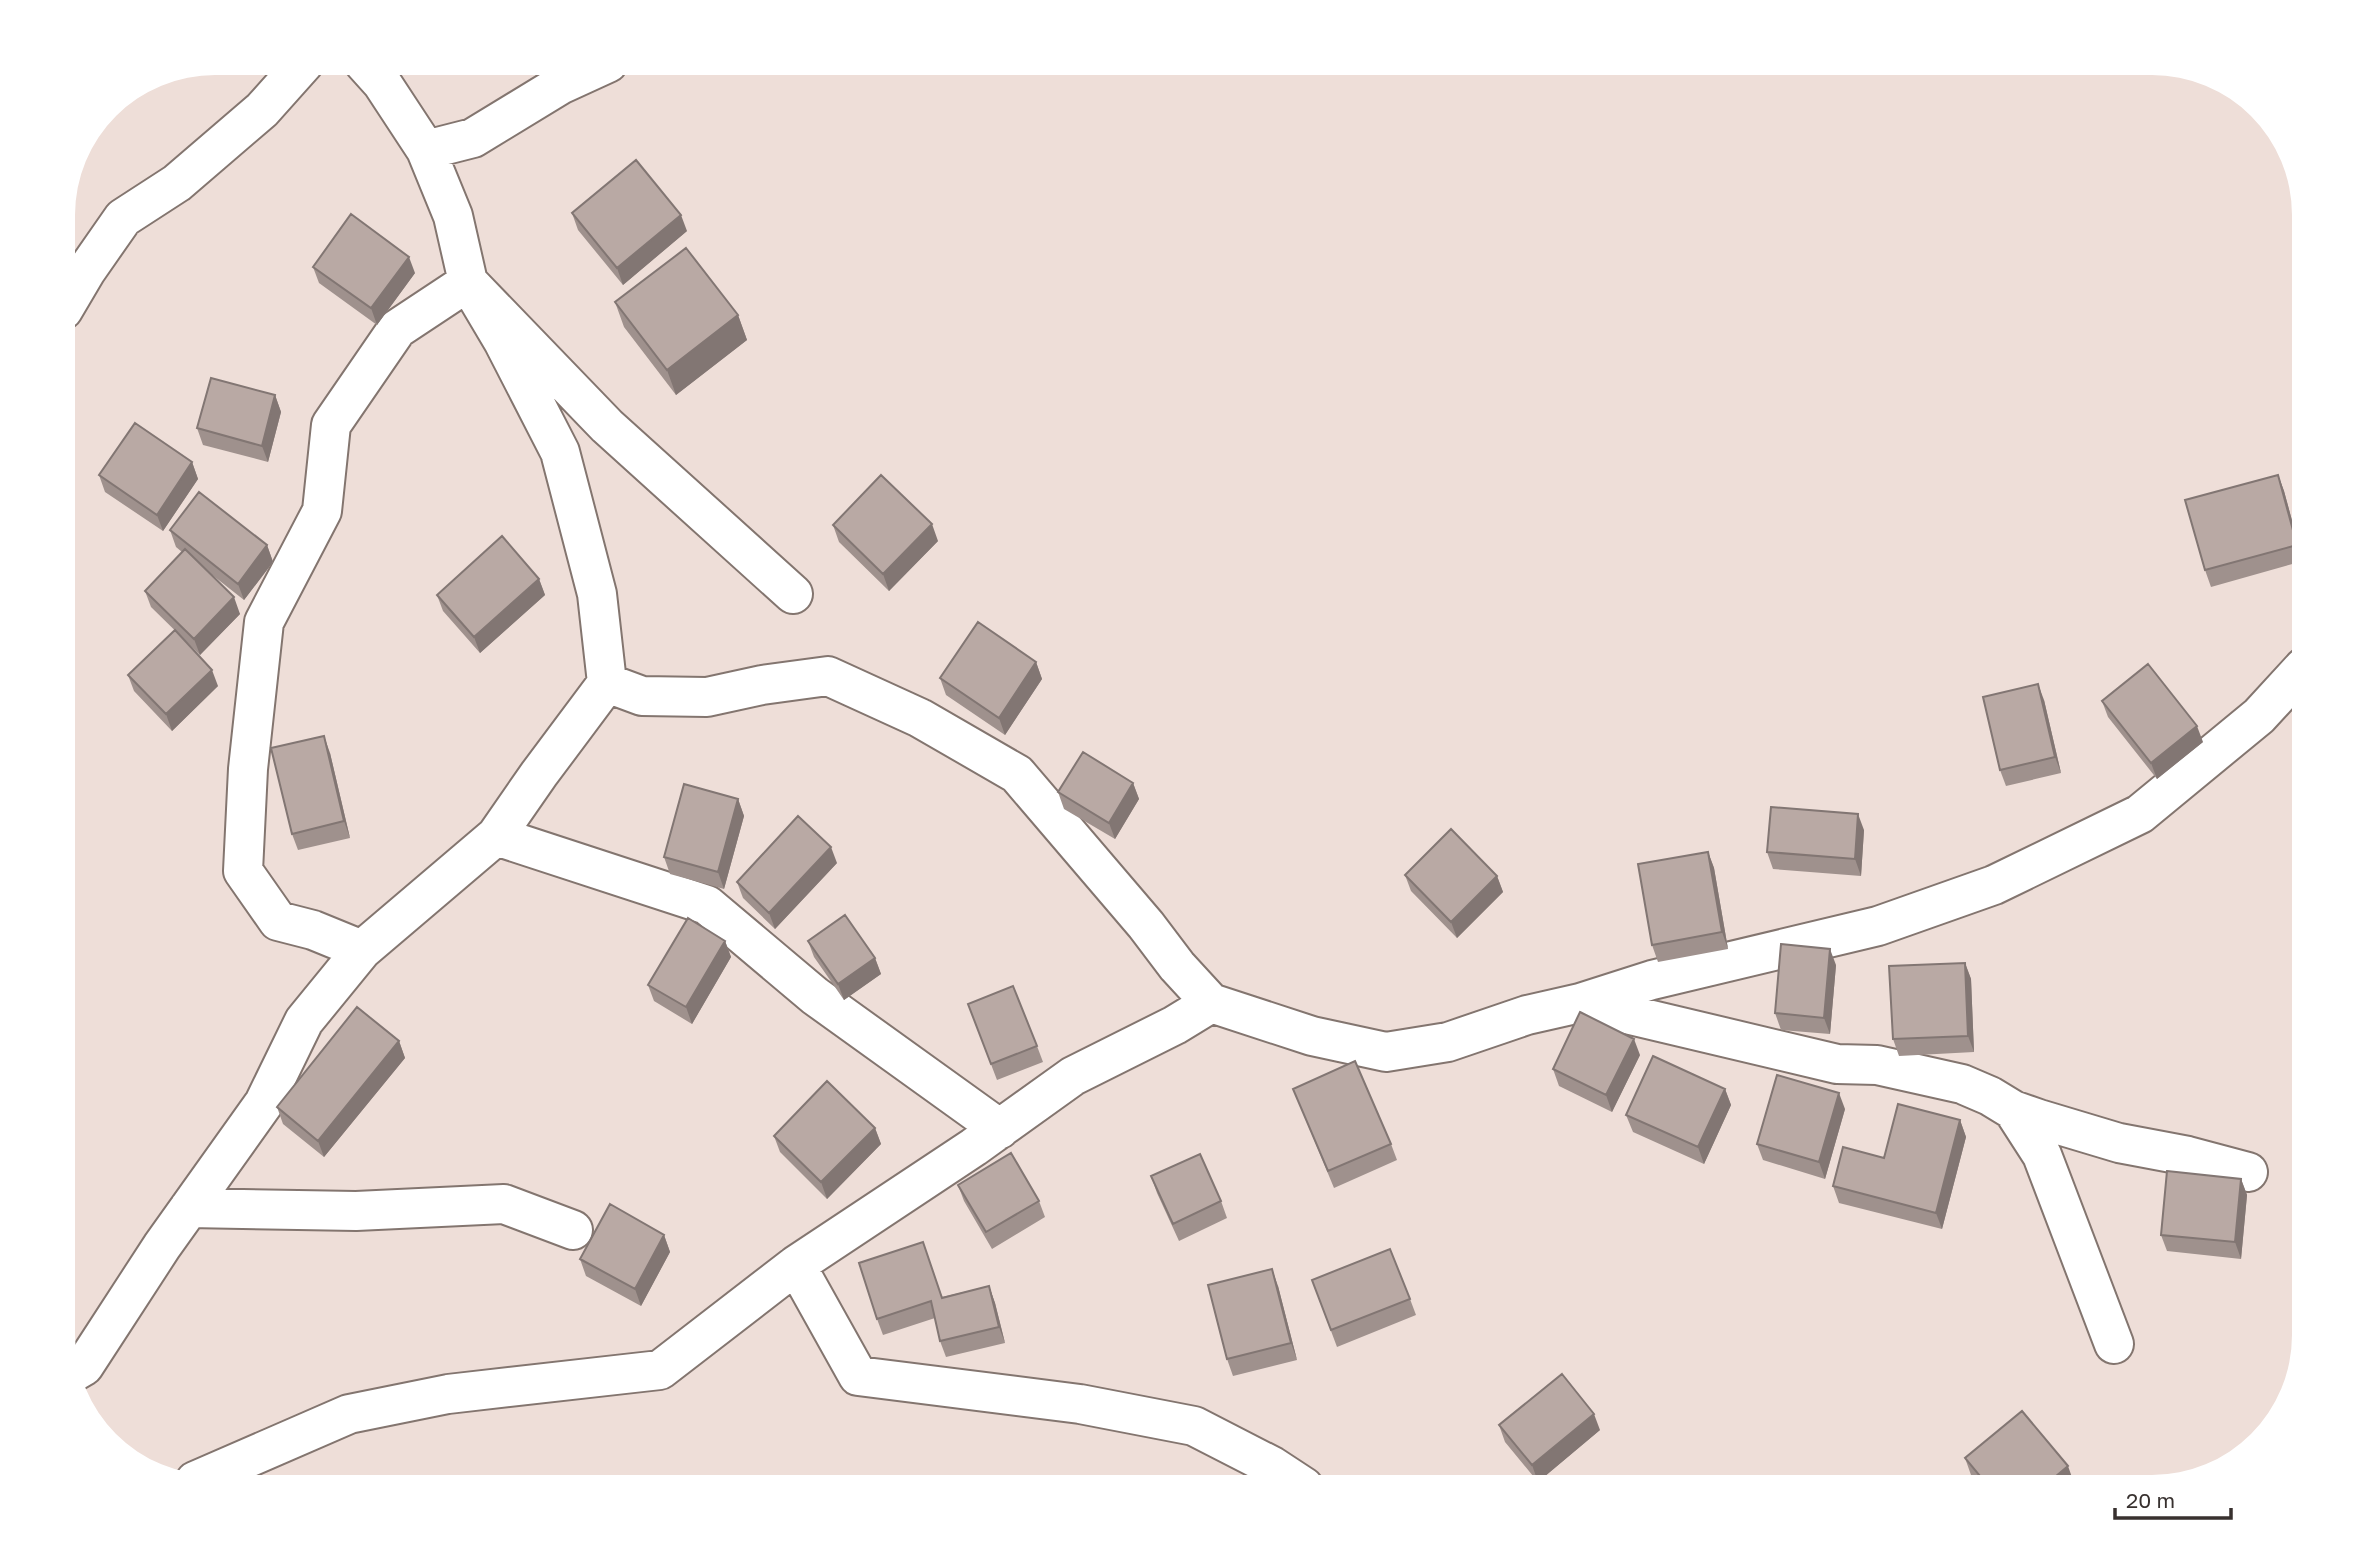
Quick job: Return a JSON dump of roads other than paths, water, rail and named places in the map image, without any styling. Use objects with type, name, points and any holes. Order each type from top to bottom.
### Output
[{"type":"street","points":[[76,288],[123,218],[177,183],[262,110],[293,75]]},
{"type":"street","points":[[79,1369],[84,1366],[189,1208],[264,1103],[304,1021],[362,950],[496,836],[607,683],[597,594],[560,452],[503,341],[468,282],[453,216],[426,150],[375,75]]},
{"type":"street","points":[[426,150],[473,138],[582,75]]},
{"type":"street","points":[[468,282],[607,426],[793,594]]},
{"type":"street","points":[[362,950],[313,930],[278,921],[243,871],[248,769],[264,622],[322,511],[331,425],[397,329],[468,282]]},
{"type":"street","points":[[607,683],[642,696],[707,697],[762,685],[828,676],[920,718],[1017,774],[1146,926],[1177,967],[1211,1003],[1312,1035],[1386,1052],[1448,1042],[1527,1015],[1580,1003],[1652,980],[1878,926],[1994,885],[2140,814],[2259,716],[2292,680]]},
{"type":"street","points":[[496,836],[707,905],[815,996],[1000,1129]]},
{"type":"street","points":[[209,1475],[349,1414],[448,1394],[660,1370],[796,1265],[1000,1129],[1073,1076],[1175,1026],[1211,1003]]},
{"type":"street","points":[[1580,1003],[1837,1065],[1877,1065],[1962,1084],[2013,1110],[2119,1143],[2188,1156],[2248,1172]]},
{"type":"street","points":[[2013,1110],[2042,1155],[2056,1187],[2113,1344]]},
{"type":"street","points":[[189,1208],[356,1211],[504,1204],[573,1230]]},
{"type":"street","points":[[796,1265],[858,1376],[1080,1404],[1194,1426],[1286,1475]]}]
